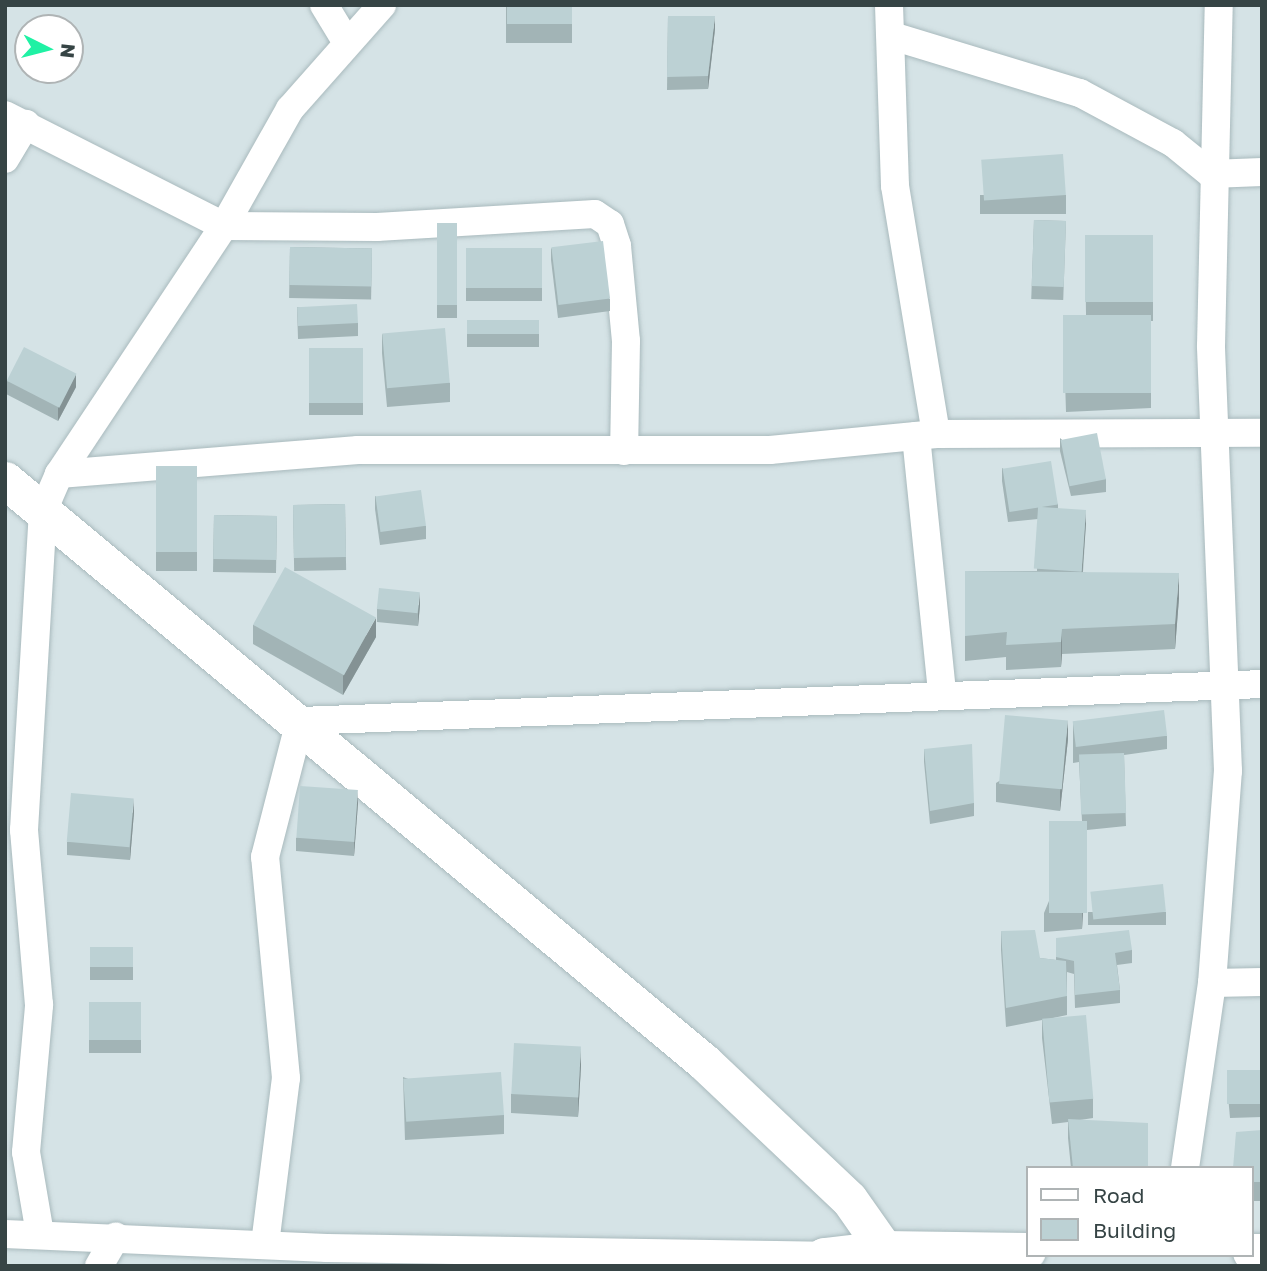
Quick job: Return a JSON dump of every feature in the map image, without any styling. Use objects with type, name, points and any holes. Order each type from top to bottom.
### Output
[{"type":"street","points":[[324,5],[347,43]]},
{"type":"street","points":[[40,1234],[26,1152],[39,1005],[15,830],[43,511],[59,474],[224,226],[290,109],[382,5]]},
{"type":"street","points":[[889,5],[895,186],[926,435],[942,691]]},
{"type":"street","points":[[1185,1166],[1212,983],[1228,684],[1216,438],[1211,174],[1219,5]]},
{"type":"street","points":[[892,36],[1080,93],[1173,143],[1211,174],[1262,172]]},
{"type":"street","points":[[5,159],[16,120],[224,226],[377,227],[595,214],[610,224],[617,246],[626,341],[624,451]]},
{"type":"street","points":[[59,474],[358,450],[770,450],[926,435],[1143,430],[1216,438],[1262,433]]},
{"type":"street","points":[[5,480],[300,720],[704,1062],[849,1199],[884,1249]]},
{"type":"street","points":[[300,720],[942,691],[1262,684]]},
{"type":"street","points":[[265,1244],[286,1078],[265,857],[300,720]]},
{"type":"street","points":[[1212,983],[1262,982]]},
{"type":"street","points":[[5,1234],[819,1261],[884,1249],[1021,1256]]},
{"type":"street","points":[[100,1266],[116,1237]]},
{"type":"shaded area","points":[[5,5],[1262,5],[1262,1266],[5,1266]]},
{"type":"building","points":[[507,5],[572,5],[572,24],[507,24]]},
{"type":"building","points":[[668,16],[715,16],[708,76],[667,77]]},
{"type":"building","points":[[1063,154],[1066,195],[984,201],[981,160]]},
{"type":"building","points":[[1034,220],[1066,221],[1064,287],[1032,286]]},
{"type":"building","points":[[437,223],[457,223],[457,305],[437,305]]},
{"type":"building","points":[[1085,235],[1153,235],[1153,302],[1085,302]]},
{"type":"building","points":[[603,241],[610,299],[558,305],[551,247]]},
{"type":"building","points":[[290,247],[372,248],[371,286],[289,285]]},
{"type":"building","points":[[466,248],[542,248],[542,288],[466,288]]},
{"type":"building","points":[[357,304],[358,323],[298,326],[297,307]]},
{"type":"building","points":[[1063,315],[1151,315],[1151,393],[1063,393]]},
{"type":"building","points":[[467,320],[539,320],[539,334],[467,334]]},
{"type":"building","points":[[445,328],[450,383],[387,388],[382,333]]},
{"type":"building","points":[[24,347],[77,374],[59,408],[7,381]]},
{"type":"building","points":[[309,348],[363,348],[363,403],[309,403]]},
{"type":"building","points":[[1097,433],[1106,479],[1070,486],[1061,440]]},
{"type":"building","points":[[1051,461],[1058,504],[1009,512],[1003,469]]},
{"type":"building","points":[[156,466],[197,466],[197,552],[156,552]]},
{"type":"building","points":[[421,490],[426,526],[380,532],[375,496]]},
{"type":"building","points":[[345,504],[346,557],[294,558],[293,505]]},
{"type":"building","points":[[1038,507],[1086,510],[1082,572],[1034,569]]},
{"type":"building","points":[[214,515],[277,516],[276,560],[213,559]]},
{"type":"building","points":[[285,567],[376,617],[344,675],[253,625]]},
{"type":"building","points":[[965,571],[1179,573],[1175,624],[1062,629],[1061,642],[1006,645],[1007,632],[965,636]]},
{"type":"building","points":[[379,588],[420,592],[418,613],[377,609]]},
{"type":"building","points":[[1164,710],[1167,736],[1076,747],[1073,721]]},
{"type":"building","points":[[1005,715],[1068,720],[1062,789],[999,784]]},
{"type":"building","points":[[972,744],[974,803],[930,811],[924,749]]},
{"type":"building","points":[[1124,753],[1126,813],[1081,815],[1079,755]]},
{"type":"building","points":[[300,786],[358,790],[354,842],[296,838]]},
{"type":"building","points":[[71,793],[134,798],[129,847],[67,842]]},
{"type":"building","points":[[1049,821],[1087,821],[1087,913],[1049,913]]},
{"type":"building","points":[[1163,884],[1166,912],[1093,919],[1090,892]]},
{"type":"building","points":[[1035,930],[1040,958],[1066,961],[1067,996],[1006,1008],[1001,931]]},
{"type":"building","points":[[1129,930],[1132,950],[1115,953],[1120,990],[1075,995],[1074,961],[1056,957],[1056,938]]},
{"type":"building","points":[[90,947],[133,947],[133,967],[90,967]]},
{"type":"building","points":[[89,1002],[141,1002],[141,1040],[89,1040]]},
{"type":"building","points":[[1086,1015],[1093,1099],[1049,1103],[1042,1019]]},
{"type":"building","points":[[514,1043],[581,1047],[578,1097],[511,1094]]},
{"type":"building","points":[[1227,1070],[1262,1070],[1262,1104],[1227,1104]]},
{"type":"building","points":[[501,1072],[504,1115],[406,1122],[403,1079]]},
{"type":"building","points":[[1068,1119],[1148,1123],[1148,1166],[1073,1166]]},
{"type":"building","points":[[1262,1130],[1262,1182],[1253,1182],[1253,1166],[1233,1166],[1236,1132]]}]
